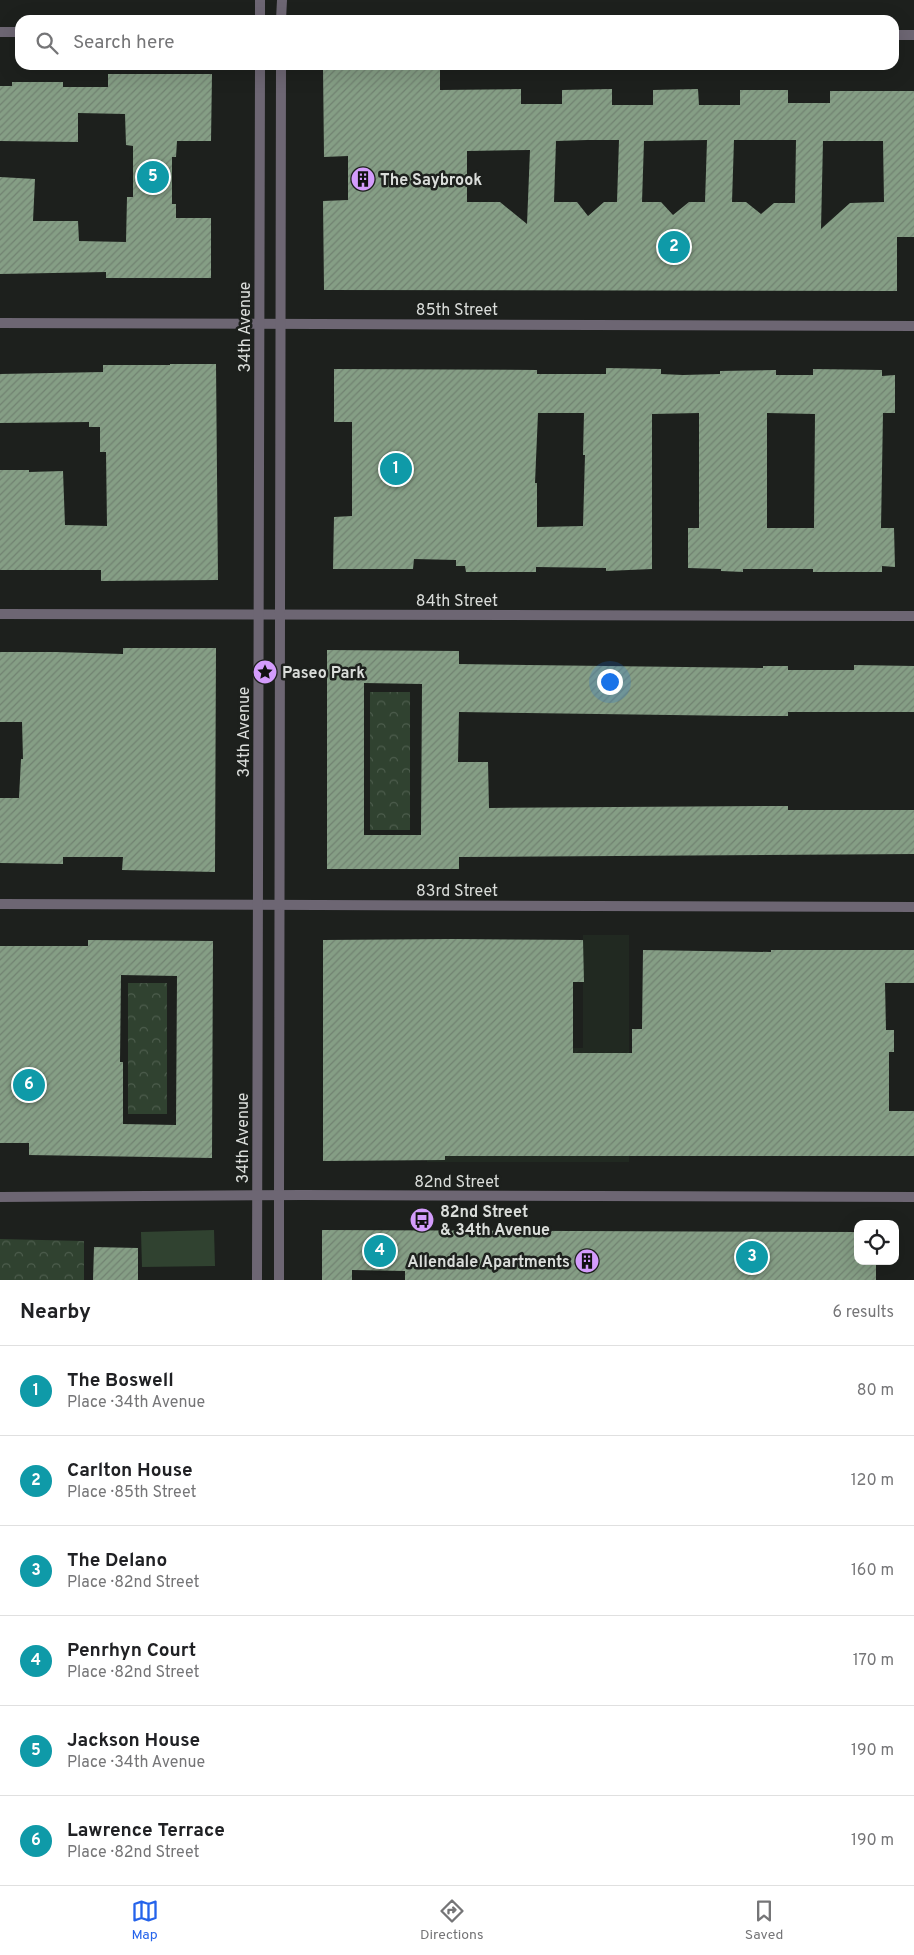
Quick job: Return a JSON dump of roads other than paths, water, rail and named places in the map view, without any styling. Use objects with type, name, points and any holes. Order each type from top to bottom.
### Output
[{"type":"street","points":[[260,0],[260,15]]},
{"type":"street","points":[[282,0],[282,15]]},
{"type":"street","points":[[0,32],[15,32]]},
{"type":"street","points":[[899,35],[914,35]]},
{"type":"street","name":"34th Avenue","points":[[257,1280],[260,70]]},
{"type":"street","points":[[278,1280],[282,70]]},
{"type":"street","name":"85th Street","points":[[0,323],[914,326]]},
{"type":"street","name":"84th Street","points":[[0,614],[914,616]]},
{"type":"street","name":"83rd Street","points":[[0,904],[914,907]]},
{"type":"street","name":"82nd Street","points":[[0,1197],[914,1197]]},
{"type":"place","name":"Jackson House","points":[[153,177]]},
{"type":"place","name":"The Saybrook","points":[[363,179]]},
{"type":"place","name":"Carlton House","points":[[674,247]]},
{"type":"place","name":"The Boswell","points":[[396,469]]},
{"type":"place","name":"Paseo Park","points":[[265,672]]},
{"type":"place","name":"Lawrence Terrace","points":[[29,1085]]},
{"type":"place","name":"82nd Street & 34th Avenue","points":[[422,1220]]},
{"type":"place","name":"Penrhyn Court","points":[[380,1251]]},
{"type":"place","name":"The Delano","points":[[752,1257]]},
{"type":"place","name":"Allendale Apartments","points":[[587,1261]]}]
